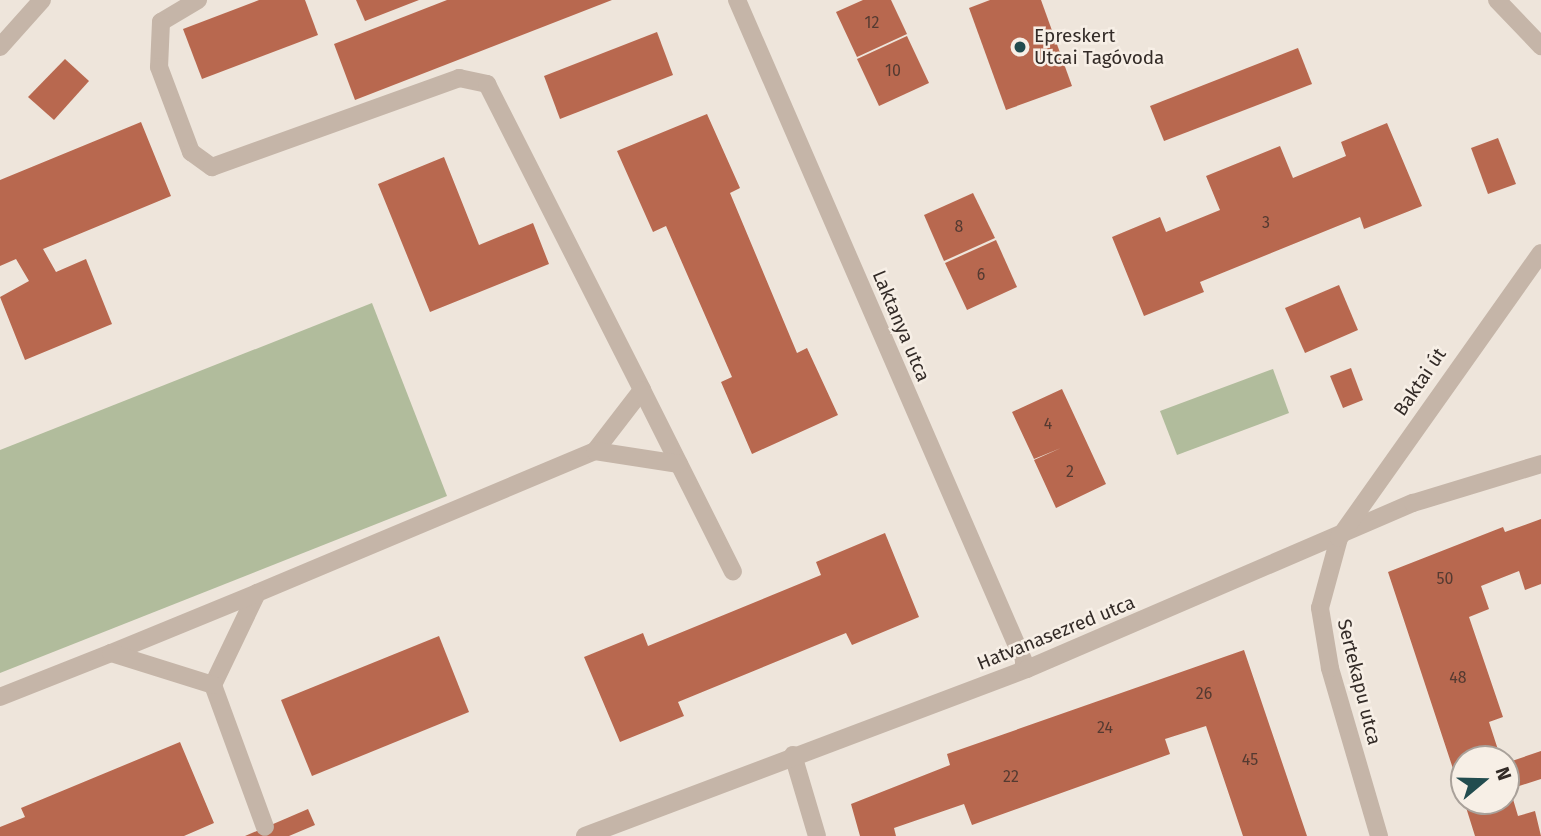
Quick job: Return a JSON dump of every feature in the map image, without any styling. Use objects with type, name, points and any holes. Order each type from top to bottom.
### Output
[{"type":"street","points":[[0,47],[42,0]]},
{"type":"street","points":[[198,0],[161,22],[159,67],[191,152],[212,167],[459,78],[487,83],[733,572]]},
{"type":"street","name":"Laktanya utca","points":[[737,0],[1027,669]]},
{"type":"street","points":[[1497,0],[1541,46]]},
{"type":"street","name":"Baktai út","points":[[1339,538],[1541,253]]},
{"type":"street","points":[[0,697],[595,451],[642,390]]},
{"type":"street","points":[[595,451],[679,464]]},
{"type":"street","name":"Hatvanasezred utca","points":[[585,836],[793,755],[1027,669],[1339,538],[1413,503],[1541,464]]},
{"type":"street","name":"Sertekapu utca","points":[[1339,538],[1320,608],[1330,668],[1378,836]]},
{"type":"street","points":[[257,593],[213,685],[265,827]]},
{"type":"street","points":[[111,653],[213,685]]},
{"type":"street","points":[[793,755],[817,836]]},
{"type":"green space","points":[[372,303],[447,496],[0,673],[0,450]]},
{"type":"green space","points":[[1273,369],[1289,413],[1177,455],[1160,411]]},
{"type":"building","points":[[259,0],[305,0],[318,35],[202,79],[183,29]]},
{"type":"building","points":[[356,0],[419,0],[365,21]]},
{"type":"building","points":[[447,0],[612,0],[355,100],[334,44]]},
{"type":"building","points":[[863,0],[891,0],[907,34],[857,57],[836,12]]},
{"type":"building","name":"Epreskert Utcai Tagóvoda","points":[[990,0],[1041,0],[1072,86],[1006,110],[969,8]]},
{"type":"building","points":[[657,32],[673,75],[560,119],[544,76]]},
{"type":"building","points":[[907,36],[929,83],[879,106],[857,59]]},
{"type":"building","points":[[1298,48],[1312,84],[1164,141],[1150,106]]},
{"type":"building","points":[[65,59],[89,81],[54,120],[28,97]]},
{"type":"building","points":[[707,114],[740,188],[730,193],[797,353],[807,348],[838,415],[752,454],[721,382],[732,377],[666,226],[653,232],[617,151]]},
{"type":"building","points":[[141,122],[171,196],[43,249],[56,272],[86,259],[112,324],[25,360],[0,297],[29,281],[16,259],[0,266],[0,180]]},
{"type":"building","points":[[1387,123],[1422,206],[1364,229],[1360,217],[1200,282],[1204,292],[1144,316],[1112,237],[1160,217],[1166,232],[1220,210],[1206,176],[1280,146],[1293,178],[1346,156],[1341,142]]},
{"type":"building","points":[[1498,138],[1516,184],[1488,194],[1471,148]]},
{"type":"building","points":[[444,157],[479,245],[533,223],[549,264],[430,312],[378,184]]},
{"type":"building","points":[[973,193],[995,238],[944,261],[924,215]]},
{"type":"building","points":[[996,240],[1017,287],[967,310],[945,263]]},
{"type":"building","points":[[1339,285],[1358,330],[1305,353],[1285,308]]},
{"type":"building","points":[[1351,368],[1363,400],[1343,408],[1330,376]]},
{"type":"building","points":[[1062,389],[1106,484],[1056,508],[1034,460],[1061,448],[1034,459],[1012,412]]},
{"type":"building","points":[[1541,519],[1541,584],[1525,590],[1519,571],[1481,586],[1489,609],[1469,617],[1503,717],[1489,722],[1496,745],[1450,745],[1450,760],[1388,572],[1503,527],[1505,532]]},
{"type":"building","points":[[885,533],[919,617],[852,645],[846,633],[678,702],[684,716],[620,742],[584,657],[643,633],[648,646],[821,575],[816,562]]},
{"type":"building","points":[[439,636],[469,712],[312,776],[281,700]]},
{"type":"building","points":[[1244,650],[1307,836],[1243,836],[1206,726],[1165,739],[1170,754],[972,825],[964,804],[894,828],[896,836],[860,836],[851,804],[950,765],[947,754]]},
{"type":"building","points":[[180,742],[214,823],[184,836],[0,836],[0,827],[25,817],[21,808]]},
{"type":"building","points":[[1541,751],[1541,779],[1520,786],[1520,758]]},
{"type":"building","points":[[308,809],[315,825],[289,836],[245,836]]},
{"type":"building","points":[[1535,811],[1541,836],[1475,836],[1468,815],[1518,816]]},
{"type":"place","name":"Epreskert Utcai Tagóvoda","points":[[1020,47]]}]
